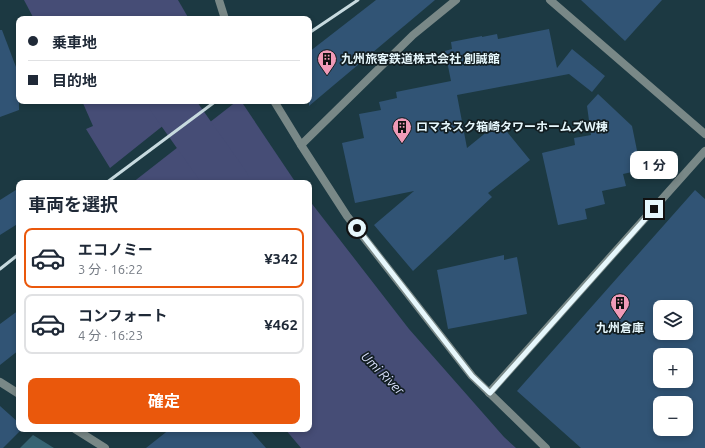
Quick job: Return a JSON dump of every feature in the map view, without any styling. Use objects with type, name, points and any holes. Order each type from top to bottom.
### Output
[{"type":"street","points":[[219,0],[224,16]]},
{"type":"street","points":[[301,145],[414,34],[456,0]]},
{"type":"street","points":[[550,0],[705,134]]},
{"type":"street","points":[[276,104],[347,216],[472,376],[546,448]]},
{"type":"street","points":[[490,393],[705,151]]},
{"type":"street","points":[[0,382],[16,392]]},
{"type":"street","points":[[80,432],[105,448]]},
{"type":"shaded area","points":[[33,435],[54,448],[20,448]]},
{"type":"water","points":[[24,0],[178,0],[187,16],[32,16]]},
{"type":"water","points":[[83,104],[190,104],[110,168],[86,129],[93,126]]},
{"type":"water","points":[[233,104],[243,104],[294,180],[136,180]]},
{"type":"water","points":[[312,204],[409,329],[504,437],[516,448],[301,448],[288,432],[312,432]]},
{"type":"building","name":"九州旅客鉄道株式会社 創誠館","points":[[376,0],[435,0],[312,103],[312,50]]},
{"type":"building","points":[[581,0],[662,0],[625,41]]},
{"type":"building","points":[[549,29],[557,68],[572,49],[605,76],[592,92],[569,74],[457,95],[467,148],[499,122],[530,160],[488,193],[492,197],[413,271],[374,225],[414,191],[355,203],[342,143],[364,138],[359,114],[381,110],[379,102],[397,98],[396,92],[451,81],[445,51],[452,49],[451,42],[497,34],[498,39]]},
{"type":"building","points":[[0,30],[2,30],[16,67],[16,104],[19,104],[19,110],[0,117]]},
{"type":"building","points":[[598,94],[632,126],[641,170],[623,174],[626,186],[602,191],[605,204],[585,209],[587,219],[558,225],[542,153],[575,145],[574,138],[591,135],[587,106]]},
{"type":"building","points":[[16,190],[16,225],[0,235],[0,200]]},
{"type":"building","name":"九州倉庫","points":[[695,190],[705,199],[705,448],[581,448],[517,391]]},
{"type":"building","points":[[504,255],[504,260],[517,257],[527,314],[448,329],[437,270]]},
{"type":"building","points":[[16,312],[16,352],[0,365],[0,324]]},
{"type":"building","points":[[0,406],[16,420],[16,432],[19,432],[3,448],[0,448]]},
{"type":"building","points":[[166,432],[252,432],[266,448],[146,448]]},
{"type":"waterway","name":"Umi River","points":[[172,104],[226,180]]},
{"type":"railway","points":[[312,31],[358,0]]},
{"type":"railway","points":[[110,180],[212,104]]},
{"type":"railway","points":[[0,269],[16,256]]},
{"type":"place","name":"九州旅客鉄道株式会社 創誠館","points":[[327,76]]},
{"type":"place","name":"ロマネスク箱崎タワーホームズＷ棟","points":[[402,144]]},
{"type":"place","name":"九州倉庫","points":[[620,320]]},
{"type":"route","points":[[357,228],[472,376],[490,393],[654,209]]}]
